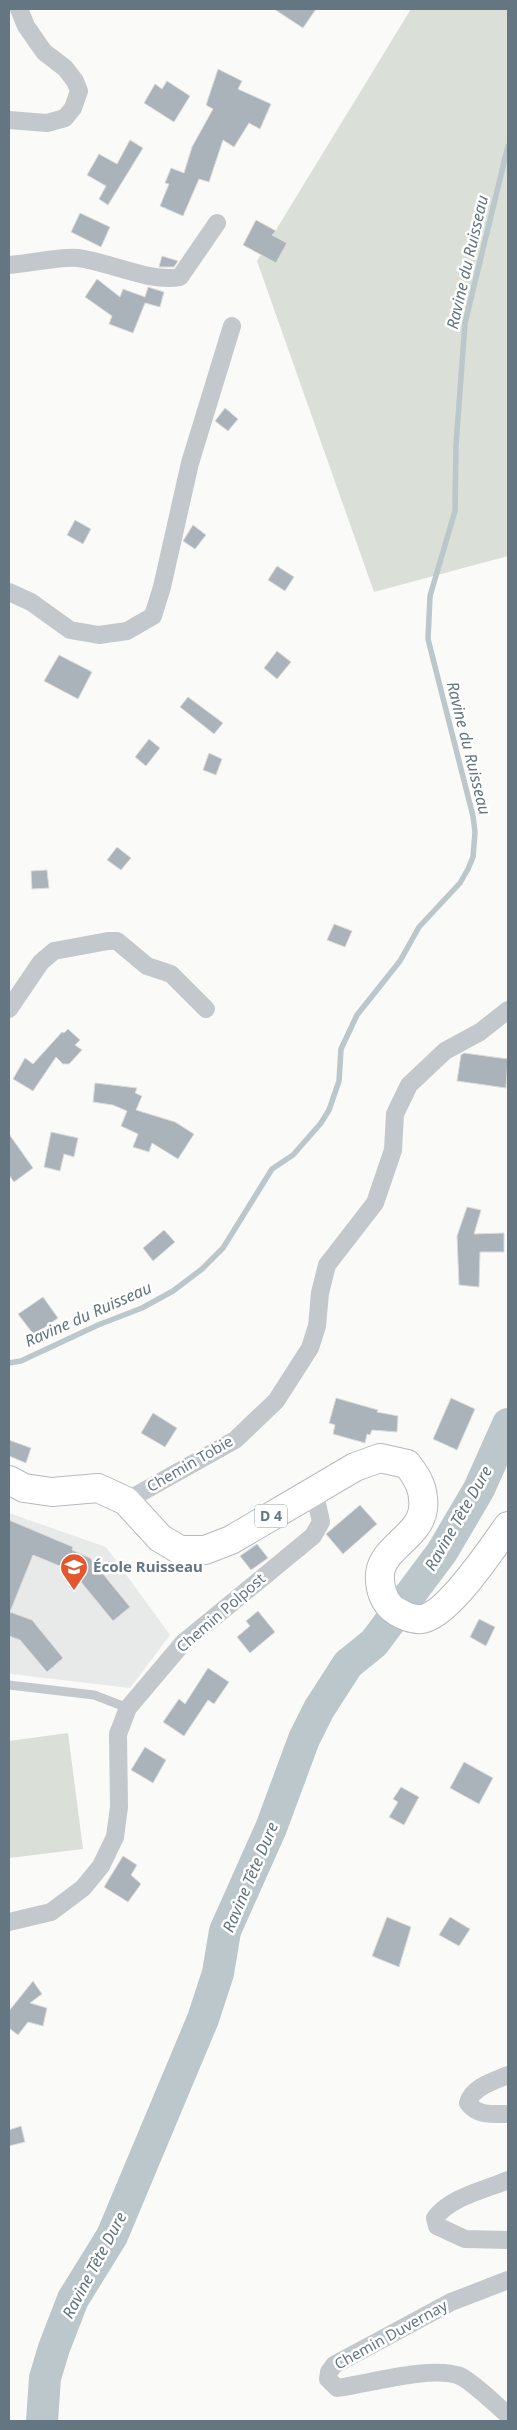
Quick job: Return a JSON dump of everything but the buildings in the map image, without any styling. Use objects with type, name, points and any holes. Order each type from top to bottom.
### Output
[{"type":"main road","name":"D 4","points":[[9,1480],[24,1488],[52,1492],[98,1488],[126,1501],[160,1538],[180,1550],[205,1550],[231,1540],[354,1467],[380,1458],[408,1464],[422,1484],[423,1510],[413,1530],[384,1564],[380,1572],[380,1589],[388,1604],[395,1610],[406,1616],[421,1619],[438,1611],[453,1599],[508,1526]]},
{"type":"street","points":[[9,120],[47,123],[65,118],[73,108],[79,91],[75,81],[65,68],[44,52],[26,26],[19,9]]},
{"type":"street","points":[[9,265],[76,258],[158,278],[180,277],[217,223]]},
{"type":"street","points":[[9,592],[31,602],[70,630],[99,635],[127,631],[153,616],[162,587],[190,463],[232,326]]},
{"type":"street","points":[[9,1008],[41,962],[54,951],[117,941],[147,966],[171,974],[206,1009]]},
{"type":"street","name":"Chemin Tobie","points":[[126,1501],[235,1440],[276,1401],[310,1348],[317,1326],[320,1293],[327,1265],[375,1203],[393,1150],[395,1114],[409,1086],[445,1051],[480,1032],[508,1010]]},
{"type":"street","name":"Chemin Polpost","points":[[9,1922],[51,1912],[83,1888],[101,1866],[115,1837],[119,1807],[118,1734],[128,1708],[182,1643],[313,1536],[321,1522],[314,1490]]},
{"type":"street","points":[[508,2074],[475,2091],[470,2096],[468,2103],[473,2110],[488,2114],[508,2114]]},
{"type":"street","points":[[508,2180],[451,2203],[440,2211],[435,2218],[437,2226],[465,2239],[508,2240]]},
{"type":"street","name":"Chemin Duvernay","points":[[508,2280],[451,2302],[334,2365],[329,2372],[328,2379],[337,2388],[382,2378],[430,2373],[458,2376],[470,2382],[508,2415]]},
{"type":"lane","points":[[9,1686],[94,1695],[128,1708]]},
{"type":"shaded area","points":[[411,9],[508,9],[508,556],[374,592],[257,261]]},
{"type":"shaded area","name":"École Ruisseau","points":[[9,1513],[106,1547],[170,1635],[130,1688],[11,1674],[9,1672]]},
{"type":"shaded area","points":[[68,1733],[83,1849],[9,1858],[9,1741]]},
{"type":"waterway","name":"Ravine du Ruisseau","points":[[9,1363],[21,1361],[98,1325],[142,1308],[173,1291],[202,1269],[223,1248],[272,1169],[293,1155],[321,1123],[329,1110],[339,1081],[341,1049],[357,1015],[400,961],[419,927],[460,883],[473,857],[475,832],[473,816],[428,639],[430,596],[455,511],[456,445],[465,323],[508,146]]},
{"type":"waterway","name":"Ravine Tête Dure","points":[[42,2421],[45,2378],[54,2348],[73,2299],[112,2236],[203,2019],[218,1973],[225,1931],[271,1828],[304,1739],[319,1709],[348,1664],[374,1643],[442,1552],[479,1489],[508,1424]]},
{"type":"place","name":"École Ruisseau","points":[[74,1591]]}]
